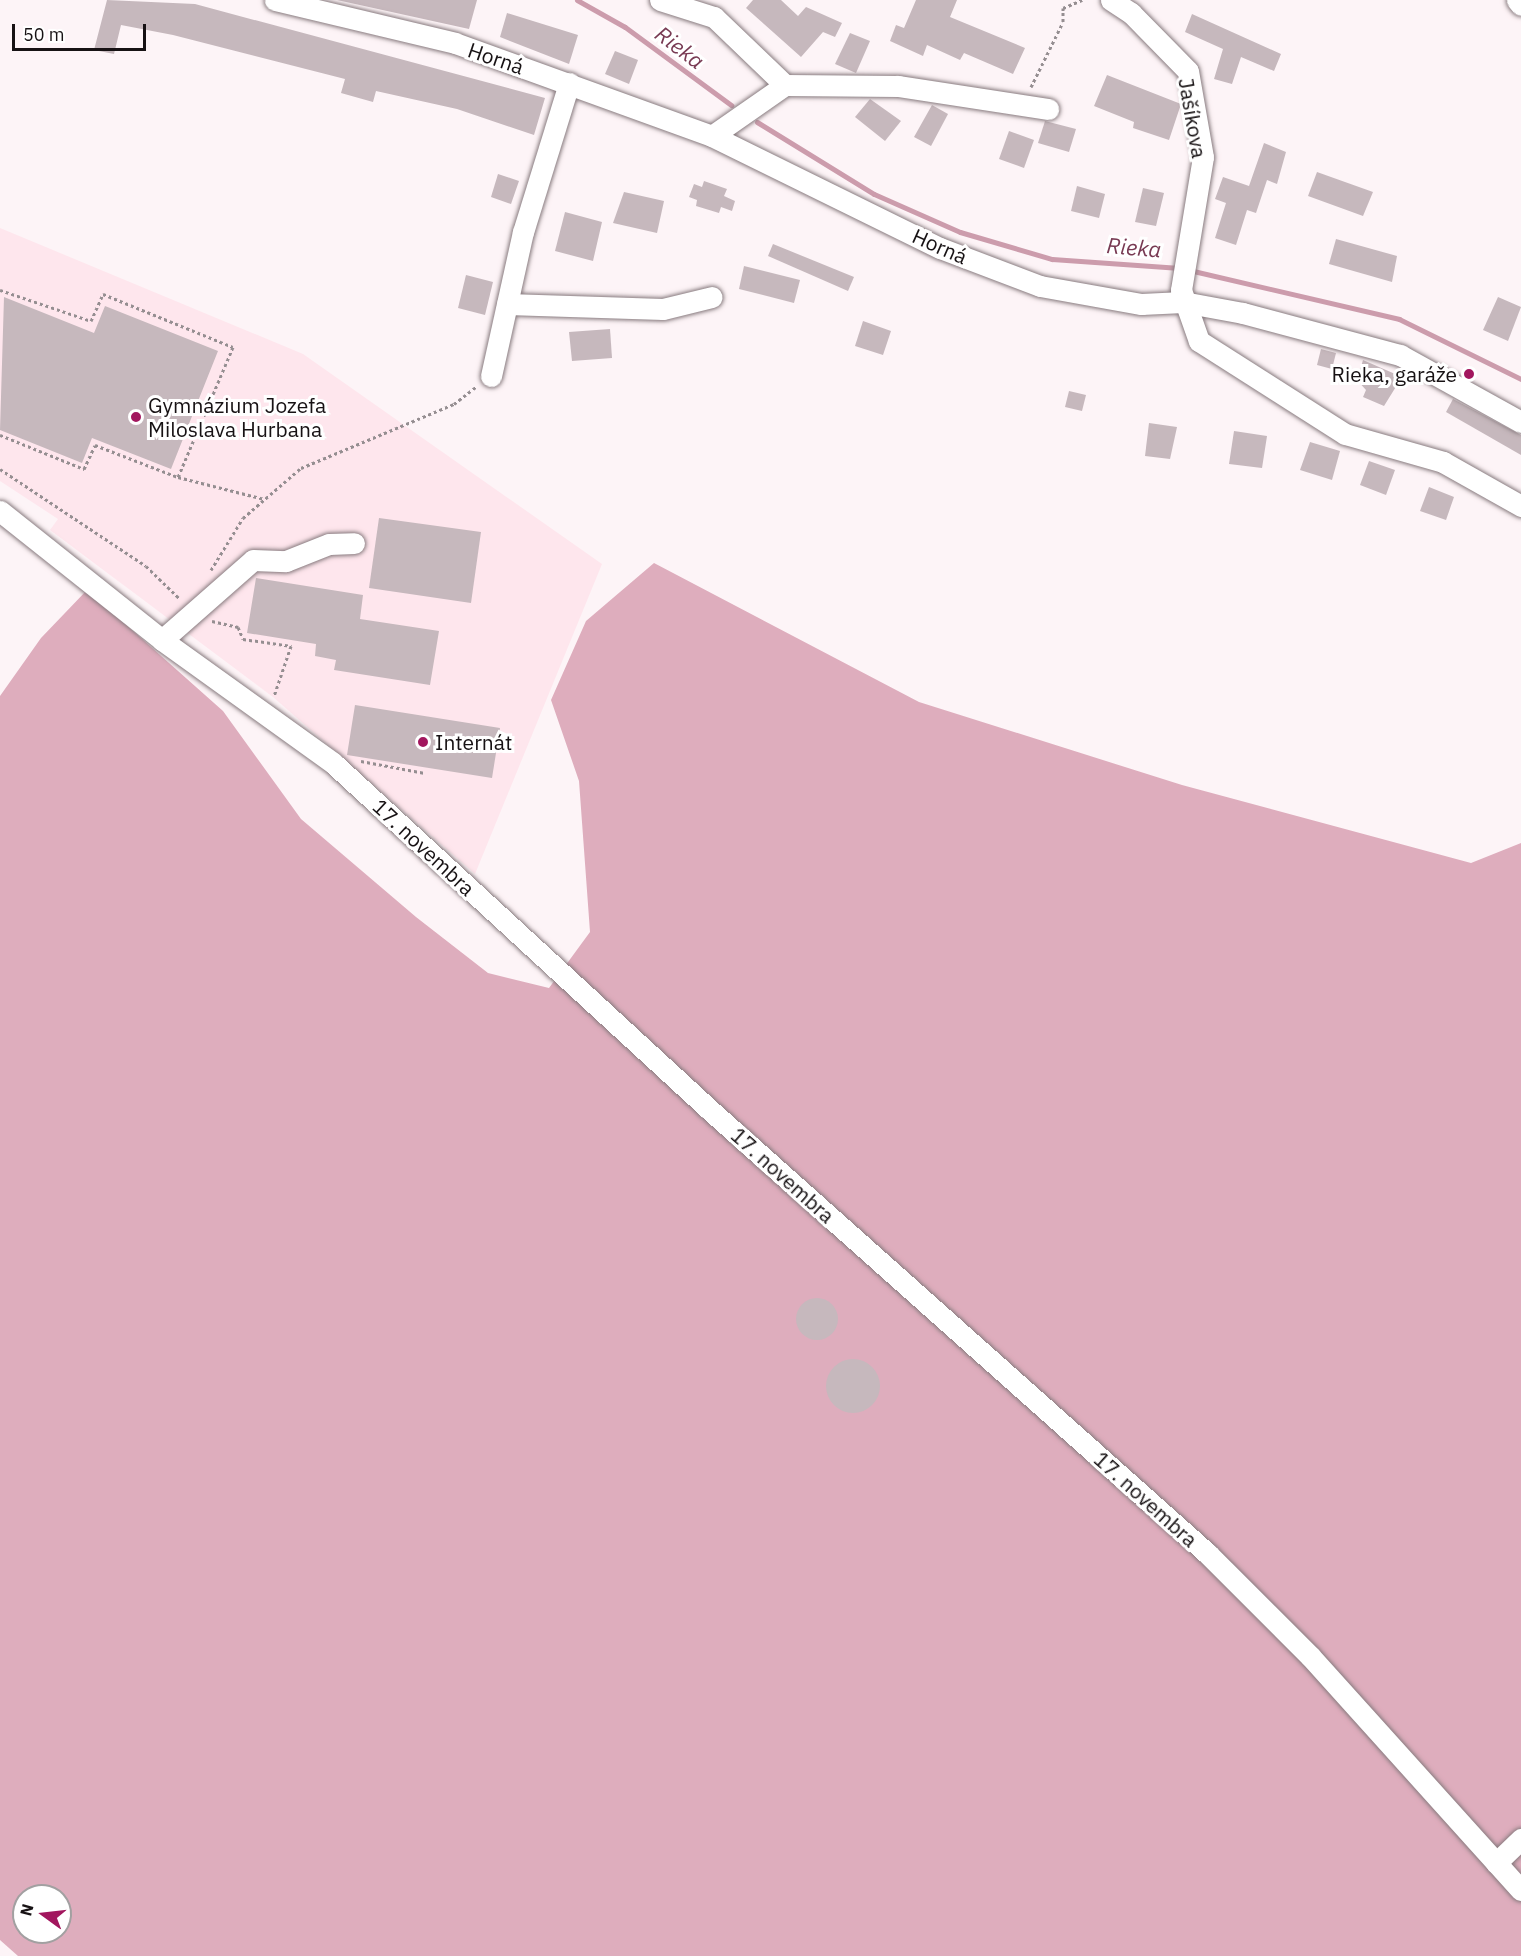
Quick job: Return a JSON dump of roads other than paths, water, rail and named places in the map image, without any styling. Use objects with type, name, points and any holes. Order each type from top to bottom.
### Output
[{"type":"street","name":"Horná","points":[[275,0],[455,44],[712,136],[940,248],[1040,286],[1141,304],[1182,296],[1407,357],[1521,422]]},
{"type":"street","points":[[660,0],[714,17],[785,85]]},
{"type":"street","name":"Jašíkova","points":[[1111,0],[1131,13],[1188,71],[1203,157],[1182,296]]},
{"type":"street","points":[[1517,0],[1521,5]]},
{"type":"street","points":[[491,376],[507,304],[569,83]]},
{"type":"street","points":[[712,136],[785,85],[898,86],[1048,109]]},
{"type":"street","points":[[1182,296],[1199,341],[1301,409],[1345,434],[1443,462],[1521,506]]},
{"type":"street","points":[[507,304],[663,309],[712,297]]},
{"type":"street","name":"17. novembra","points":[[0,511],[162,640],[266,710],[333,763],[711,1112],[1208,1554],[1310,1656],[1521,1890]]},
{"type":"street","points":[[162,640],[197,614],[253,560],[286,561],[329,544],[354,543]]},
{"type":"street","points":[[1496,1863],[1521,1839]]},
{"type":"waterway","name":"Rieka","points":[[577,0],[625,27],[731,105]]},
{"type":"waterway","name":"Rieka","points":[[757,122],[874,194],[960,232],[1052,259],[1180,268]]},
{"type":"waterway","name":"Rieka","points":[[1189,270],[1399,319],[1521,379]]},
{"type":"place","name":"Rieka, garáže","points":[[1469,374]]},
{"type":"place","name":"Gymnázium Jozefa Miloslava Hurbana","points":[[136,417]]},
{"type":"place","name":"Internát","points":[[423,742]]}]
